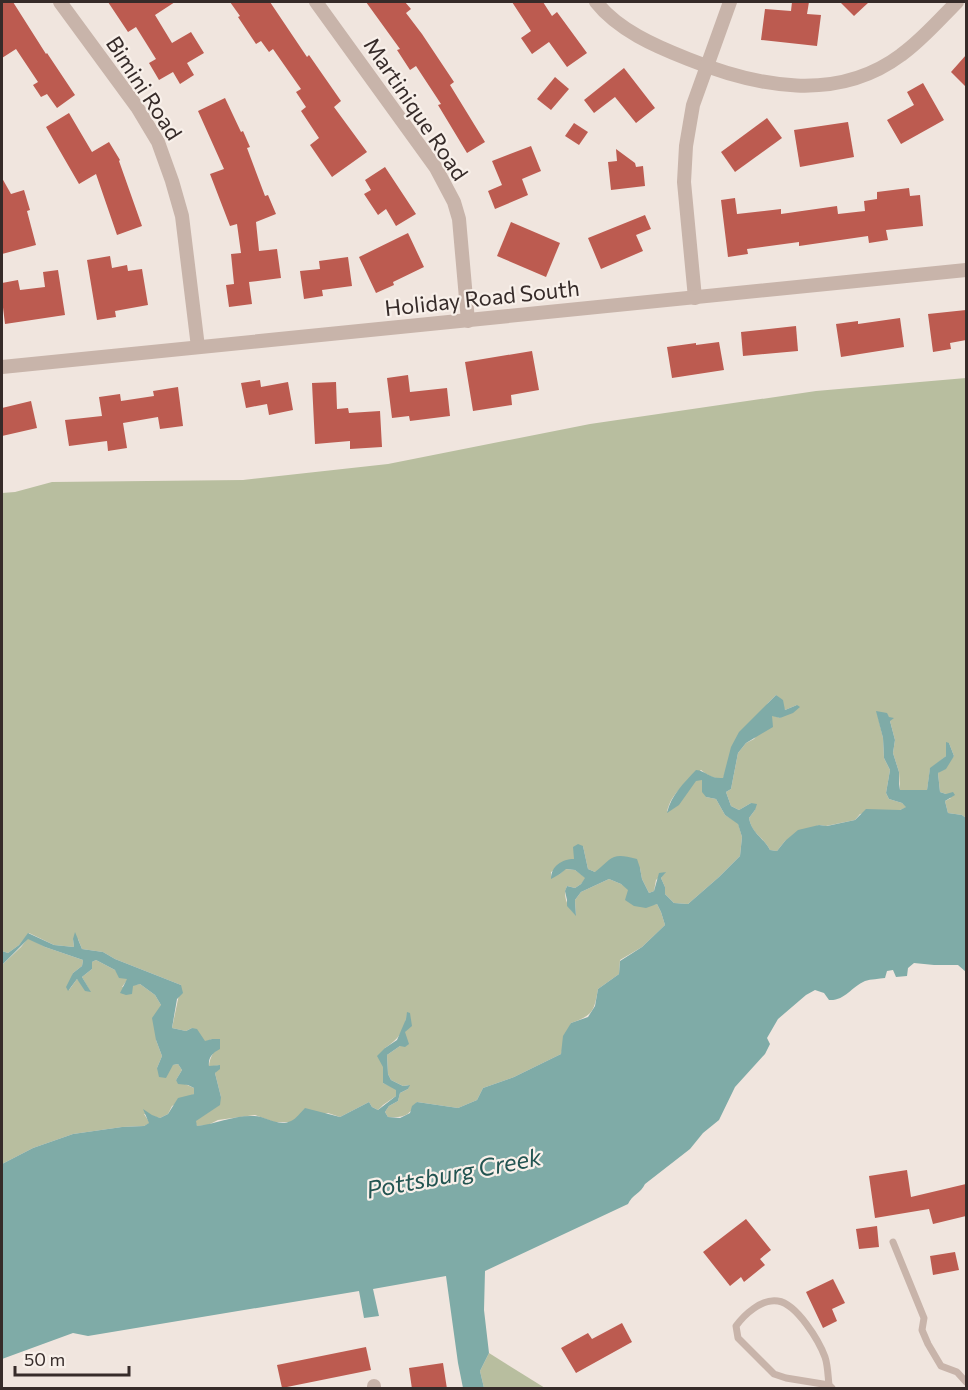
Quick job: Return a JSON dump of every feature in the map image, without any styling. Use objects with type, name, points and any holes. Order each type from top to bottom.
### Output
[{"type":"street","name":"Bimini Road","points":[[60,2],[136,107],[158,142],[182,216],[198,347]]},
{"type":"street","name":"Martinique Road","points":[[316,2],[436,168],[447,187],[459,219],[468,321]]},
{"type":"street","points":[[596,2],[621,25],[662,49],[707,67],[761,82],[786,86],[832,84],[881,68],[920,40],[957,2]]},
{"type":"street","points":[[695,298],[684,182],[686,146],[693,105],[730,2]]},
{"type":"street","name":"Holiday Road South","points":[[2,367],[966,270]]},
{"type":"lane","points":[[893,1242],[924,1318],[922,1330],[928,1344],[941,1366],[957,1372],[966,1382]]},
{"type":"lane","points":[[772,1300],[781,1301],[794,1311],[810,1328],[826,1359],[830,1387],[774,1374],[738,1338],[736,1326],[743,1316],[772,1300]]},
{"type":"green space","points":[[966,378],[966,818],[962,815],[948,813],[945,801],[951,798],[940,792],[938,773],[954,756],[949,743],[946,756],[930,769],[927,790],[900,791],[899,772],[893,753],[895,740],[889,717],[877,712],[883,738],[884,758],[890,770],[886,793],[889,799],[907,807],[900,810],[860,814],[855,820],[826,826],[819,825],[785,841],[777,851],[770,850],[750,824],[749,818],[755,810],[751,803],[739,810],[731,806],[726,792],[731,789],[738,753],[746,743],[754,739],[772,715],[780,718],[797,705],[785,710],[776,695],[768,703],[726,770],[723,779],[706,774],[701,770],[676,794],[667,812],[696,780],[703,780],[706,797],[716,799],[725,815],[738,823],[742,837],[740,856],[688,904],[674,903],[665,894],[661,878],[665,872],[656,880],[654,891],[649,893],[642,879],[640,868],[595,872],[588,869],[583,846],[574,860],[551,872],[551,878],[565,869],[575,870],[586,878],[575,888],[567,886],[565,894],[567,902],[576,915],[575,900],[581,892],[609,879],[621,884],[652,905],[657,904],[665,925],[642,947],[620,960],[619,974],[598,989],[591,1012],[584,1018],[571,1023],[561,1054],[514,1077],[483,1088],[477,1100],[458,1108],[417,1102],[409,1113],[398,1117],[388,1117],[385,1112],[389,1106],[398,1101],[400,1093],[408,1089],[409,1085],[403,1086],[391,1080],[388,1074],[387,1055],[400,1046],[405,1032],[407,1013],[400,1034],[385,1048],[383,1083],[396,1089],[396,1096],[378,1110],[369,1102],[340,1117],[328,1113],[290,1122],[274,1122],[255,1115],[218,1120],[208,1125],[197,1126],[195,1121],[221,1097],[215,1073],[219,1065],[209,1067],[211,1056],[220,1040],[212,1039],[205,1042],[192,1028],[186,1031],[172,1028],[181,985],[103,952],[82,949],[78,939],[73,939],[74,947],[54,945],[29,933],[8,953],[2,951],[2,493],[15,492],[52,482],[243,480],[388,464],[590,424],[816,391]]},
{"type":"green space","points":[[28,938],[45,947],[83,960],[82,966],[73,973],[69,990],[77,979],[90,991],[82,977],[92,969],[92,962],[96,960],[128,979],[122,987],[140,984],[155,995],[161,1005],[156,1040],[162,1056],[157,1068],[178,1064],[182,1070],[176,1080],[194,1088],[194,1094],[172,1106],[168,1114],[160,1118],[144,1114],[150,1123],[144,1126],[73,1134],[33,1148],[2,1164],[2,965]]},
{"type":"green space","points":[[489,1353],[545,1388],[484,1388],[480,1371]]},
{"type":"water","name":"Pottsburg Creek","points":[[776,695],[783,700],[785,710],[797,705],[800,707],[793,713],[780,718],[772,716],[773,727],[746,743],[738,753],[731,789],[726,792],[731,806],[739,810],[751,803],[757,804],[749,818],[750,823],[770,850],[777,851],[798,830],[855,820],[866,809],[900,810],[906,807],[902,803],[889,799],[886,793],[890,770],[884,758],[883,738],[876,711],[887,713],[889,717],[894,718],[890,721],[895,740],[893,753],[899,772],[900,790],[927,790],[930,768],[946,756],[946,742],[949,743],[954,756],[946,769],[938,773],[940,792],[946,794],[953,792],[955,795],[945,801],[948,813],[962,815],[966,818],[966,972],[958,965],[914,963],[908,968],[907,976],[896,977],[893,970],[887,971],[885,978],[865,981],[835,1000],[829,1000],[824,993],[815,990],[806,995],[778,1019],[767,1038],[770,1044],[765,1054],[735,1087],[719,1120],[703,1133],[690,1149],[645,1184],[628,1204],[485,1271],[484,1310],[489,1353],[480,1371],[484,1388],[463,1388],[446,1276],[373,1289],[379,1316],[364,1318],[359,1291],[88,1336],[73,1333],[2,1359],[2,1164],[33,1148],[73,1134],[144,1126],[149,1123],[143,1109],[160,1118],[168,1114],[178,1098],[194,1094],[194,1088],[178,1084],[176,1080],[182,1070],[178,1064],[173,1065],[166,1078],[159,1077],[157,1068],[162,1056],[152,1018],[161,1005],[155,995],[140,984],[133,986],[132,994],[120,993],[127,979],[119,978],[115,970],[96,960],[92,962],[92,969],[82,977],[91,992],[85,991],[77,979],[68,991],[66,987],[73,973],[82,966],[83,960],[28,939],[2,965],[2,951],[8,953],[19,945],[28,933],[54,945],[74,947],[75,932],[82,949],[103,952],[181,985],[183,993],[177,999],[172,1028],[186,1031],[192,1028],[197,1029],[205,1041],[220,1039],[220,1049],[211,1056],[209,1066],[220,1065],[220,1069],[215,1073],[221,1097],[220,1105],[196,1121],[197,1126],[247,1116],[259,1116],[286,1123],[295,1119],[305,1108],[340,1117],[369,1102],[378,1110],[396,1096],[396,1090],[383,1083],[383,1067],[377,1056],[397,1040],[407,1012],[410,1013],[412,1026],[405,1032],[409,1044],[405,1047],[400,1046],[387,1055],[388,1074],[391,1080],[403,1086],[410,1085],[408,1089],[400,1093],[398,1101],[389,1106],[385,1112],[388,1117],[400,1118],[410,1113],[412,1106],[417,1102],[458,1108],[477,1100],[483,1088],[514,1077],[561,1054],[563,1036],[571,1023],[588,1017],[595,1006],[598,989],[619,974],[620,961],[642,947],[665,925],[657,904],[646,908],[634,906],[625,900],[628,890],[609,879],[581,892],[575,900],[576,916],[567,906],[565,891],[567,886],[575,888],[585,878],[575,870],[566,869],[551,879],[555,867],[565,860],[574,859],[573,847],[578,844],[583,846],[588,869],[595,872],[613,857],[637,859],[642,879],[649,893],[654,891],[659,873],[666,872],[661,878],[665,894],[674,903],[688,904],[740,856],[742,837],[738,824],[725,815],[716,799],[706,797],[702,792],[702,780],[696,781],[679,805],[667,813],[669,807],[678,790],[696,770],[723,778],[731,747],[739,732]]},
{"type":"building","points":[[2,2],[13,2],[75,95],[57,108],[47,94],[41,97],[33,85],[38,82],[16,49],[2,58]]},
{"type":"building","points":[[108,2],[175,2],[155,15],[172,43],[191,32],[204,53],[187,63],[194,75],[180,84],[173,72],[159,80],[149,63],[156,59],[136,27],[128,32]]},
{"type":"building","points":[[230,2],[270,2],[307,57],[309,55],[341,101],[334,107],[367,152],[332,177],[310,145],[319,138],[301,111],[306,107],[296,92],[301,89],[273,49],[269,52],[261,41],[256,44]]},
{"type":"building","points":[[366,2],[405,2],[411,9],[406,13],[454,82],[450,85],[485,142],[467,153],[438,105],[441,104],[416,66],[410,70],[397,50],[400,49]]},
{"type":"building","points":[[512,2],[543,2],[552,16],[557,12],[587,53],[567,67],[549,42],[532,54],[521,38],[531,31]]},
{"type":"building","points":[[792,2],[809,2],[807,14],[821,15],[817,46],[761,40],[765,9],[791,11]]},
{"type":"building","points":[[840,2],[869,2],[854,16]]},
{"type":"building","points":[[966,55],[966,87],[951,72]]},
{"type":"building","points":[[624,68],[655,108],[636,123],[615,97],[594,113],[584,100]]},
{"type":"building","points":[[555,77],[569,89],[551,110],[537,99]]},
{"type":"building","points":[[923,83],[944,120],[901,144],[887,120],[914,105],[907,92]]},
{"type":"building","points":[[225,98],[241,132],[243,131],[265,196],[268,195],[276,214],[256,222],[259,251],[277,249],[281,278],[249,282],[252,304],[229,307],[226,285],[234,284],[231,254],[241,253],[237,224],[230,226],[210,174],[224,169],[198,111]]},
{"type":"building","points":[[69,113],[92,152],[109,142],[120,160],[142,226],[117,235],[96,174],[79,184],[46,127]]},
{"type":"building","points":[[767,118],[782,138],[735,172],[721,152]]},
{"type":"building","points":[[848,122],[854,157],[800,167],[794,130]]},
{"type":"building","points":[[574,123],[588,132],[579,145],[565,136]]},
{"type":"building","points":[[531,146],[541,171],[522,179],[528,195],[495,209],[488,191],[502,185],[492,161]]},
{"type":"building","points":[[616,149],[635,163],[636,167],[643,166],[645,186],[611,190],[608,162],[617,161]]},
{"type":"building","points":[[385,167],[416,214],[396,226],[386,209],[378,215],[364,194],[371,190],[365,180]]},
{"type":"building","points":[[2,178],[11,194],[24,190],[36,245],[2,254]]},
{"type":"building","points":[[909,188],[910,196],[920,195],[923,226],[886,230],[888,240],[869,243],[868,236],[799,246],[799,242],[747,249],[748,254],[728,257],[721,200],[735,198],[737,214],[781,209],[781,214],[837,206],[838,214],[865,211],[864,201],[877,199],[877,192]]},
{"type":"building","points":[[645,215],[651,229],[636,235],[643,251],[601,269],[588,238]]},
{"type":"building","points":[[511,222],[560,243],[546,277],[497,256]]},
{"type":"building","points":[[408,233],[424,267],[376,293],[359,257]]},
{"type":"building","points":[[110,256],[112,268],[127,265],[128,271],[142,269],[148,305],[115,311],[116,317],[97,320],[87,260]]},
{"type":"building","points":[[348,257],[352,286],[322,290],[323,296],[304,299],[300,271],[320,269],[319,261]]},
{"type":"building","points":[[58,270],[65,315],[5,324],[2,283],[18,280],[20,290],[45,287],[43,272]]},
{"type":"building","points":[[966,310],[966,340],[950,343],[951,349],[933,352],[928,314]]},
{"type":"building","points":[[900,318],[904,347],[841,357],[836,324],[858,321],[858,324]]},
{"type":"building","points":[[796,326],[798,351],[743,356],[741,332]]},
{"type":"building","points":[[719,342],[724,370],[672,378],[667,347]]},
{"type":"building","points":[[532,351],[539,390],[511,395],[512,405],[473,411],[465,362]]},
{"type":"building","points":[[408,375],[410,392],[447,388],[450,416],[410,421],[409,416],[392,418],[387,378]]},
{"type":"building","points":[[260,380],[261,387],[288,382],[293,410],[269,415],[267,404],[246,408],[241,383]]},
{"type":"building","points":[[336,382],[337,409],[348,408],[349,413],[380,411],[382,447],[350,449],[350,441],[315,444],[312,383]]},
{"type":"building","points":[[178,387],[183,426],[160,429],[158,417],[123,423],[127,448],[108,451],[107,441],[69,446],[65,420],[102,416],[99,397],[120,394],[121,401],[154,396],[153,391]]},
{"type":"building","points":[[31,401],[37,428],[2,436],[2,408]]},
{"type":"building","points":[[907,1170],[911,1197],[966,1184],[966,1216],[933,1224],[929,1209],[875,1218],[869,1176]]},
{"type":"building","points":[[746,1219],[771,1250],[760,1259],[765,1265],[744,1282],[741,1277],[730,1286],[703,1252]]},
{"type":"building","points":[[877,1226],[879,1247],[859,1249],[856,1229]]},
{"type":"building","points":[[955,1252],[959,1270],[933,1275],[930,1256]]},
{"type":"building","points":[[833,1279],[845,1303],[832,1309],[837,1321],[823,1328],[806,1292]]},
{"type":"building","points":[[622,1323],[632,1342],[576,1373],[561,1348],[588,1333],[592,1339]]},
{"type":"building","points":[[366,1347],[371,1370],[282,1388],[277,1365]]},
{"type":"building","points":[[443,1363],[447,1389],[412,1389],[409,1368]]}]
